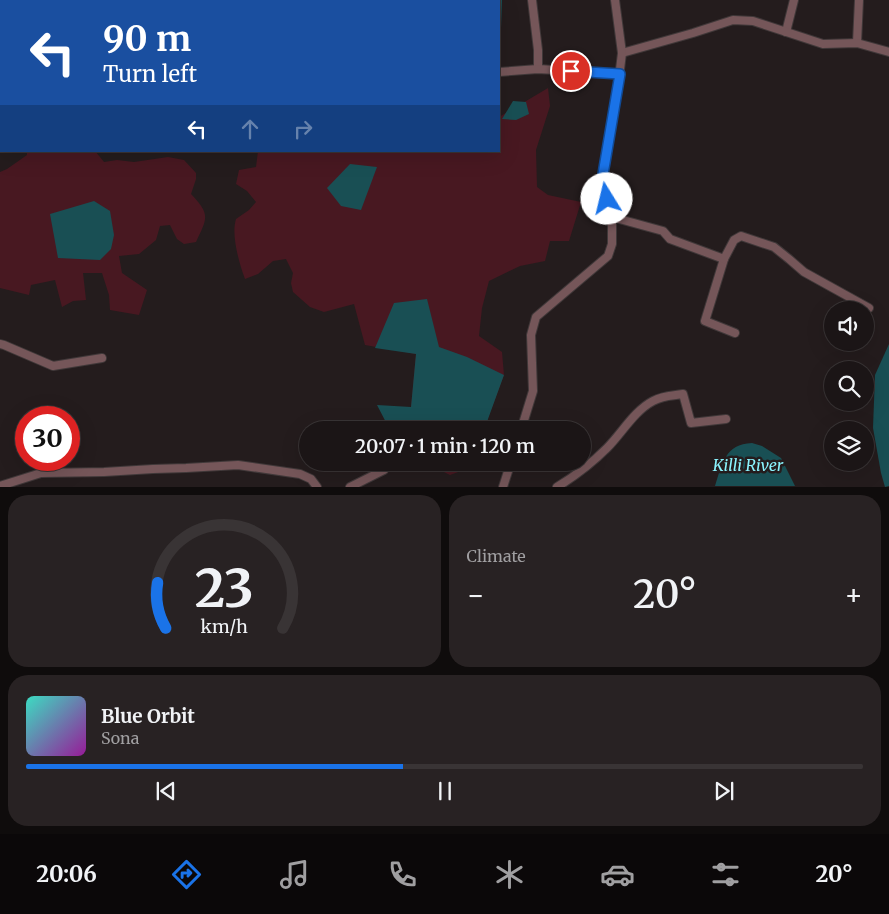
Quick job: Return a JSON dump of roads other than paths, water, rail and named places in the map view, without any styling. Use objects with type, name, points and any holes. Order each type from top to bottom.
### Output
[{"type":"street","points":[[532,0],[538,50],[538,70]]},
{"type":"street","points":[[524,421],[533,391],[531,335],[536,317],[608,256],[612,244],[612,217],[602,180],[622,53],[615,0]]},
{"type":"street","points":[[786,32],[794,0]]},
{"type":"street","points":[[857,43],[859,0]]},
{"type":"street","points":[[622,53],[733,20],[753,21],[823,44],[857,43],[889,52]]},
{"type":"street","points":[[500,72],[538,70],[620,74]]},
{"type":"street","points":[[612,217],[663,232],[670,239],[724,259]]},
{"type":"street","points":[[734,333],[705,321],[724,259],[734,240],[741,236],[774,247],[804,272],[856,301]]},
{"type":"street","points":[[0,344],[53,366],[102,358]]},
{"type":"street","points":[[557,486],[586,466],[606,449],[642,408],[652,401],[668,395],[683,394],[691,423],[726,419]]},
{"type":"street","points":[[0,486],[41,473],[104,472],[238,465],[300,474],[311,479],[317,486]]},
{"type":"street","points":[[350,486],[382,471]]},
{"type":"street","points":[[503,486],[508,471]]},
{"type":"water","points":[[500,0],[502,0],[501,28]]},
{"type":"water","points":[[513,101],[526,102],[529,114],[516,120],[502,119]]},
{"type":"water","points":[[350,164],[377,167],[361,210],[341,206],[327,188]]},
{"type":"water","points":[[94,201],[110,211],[114,235],[111,249],[100,260],[58,258],[50,214]]},
{"type":"water","points":[[427,299],[439,347],[467,357],[504,375],[487,421],[385,421],[377,405],[411,407],[416,354],[375,348],[394,303]]},
{"type":"water","points":[[889,344],[889,486],[885,487],[874,434],[875,375]]},
{"type":"water","name":"Killi River","points":[[752,443],[762,446],[781,458],[795,486],[715,486],[723,463],[730,451],[743,444]]}]
